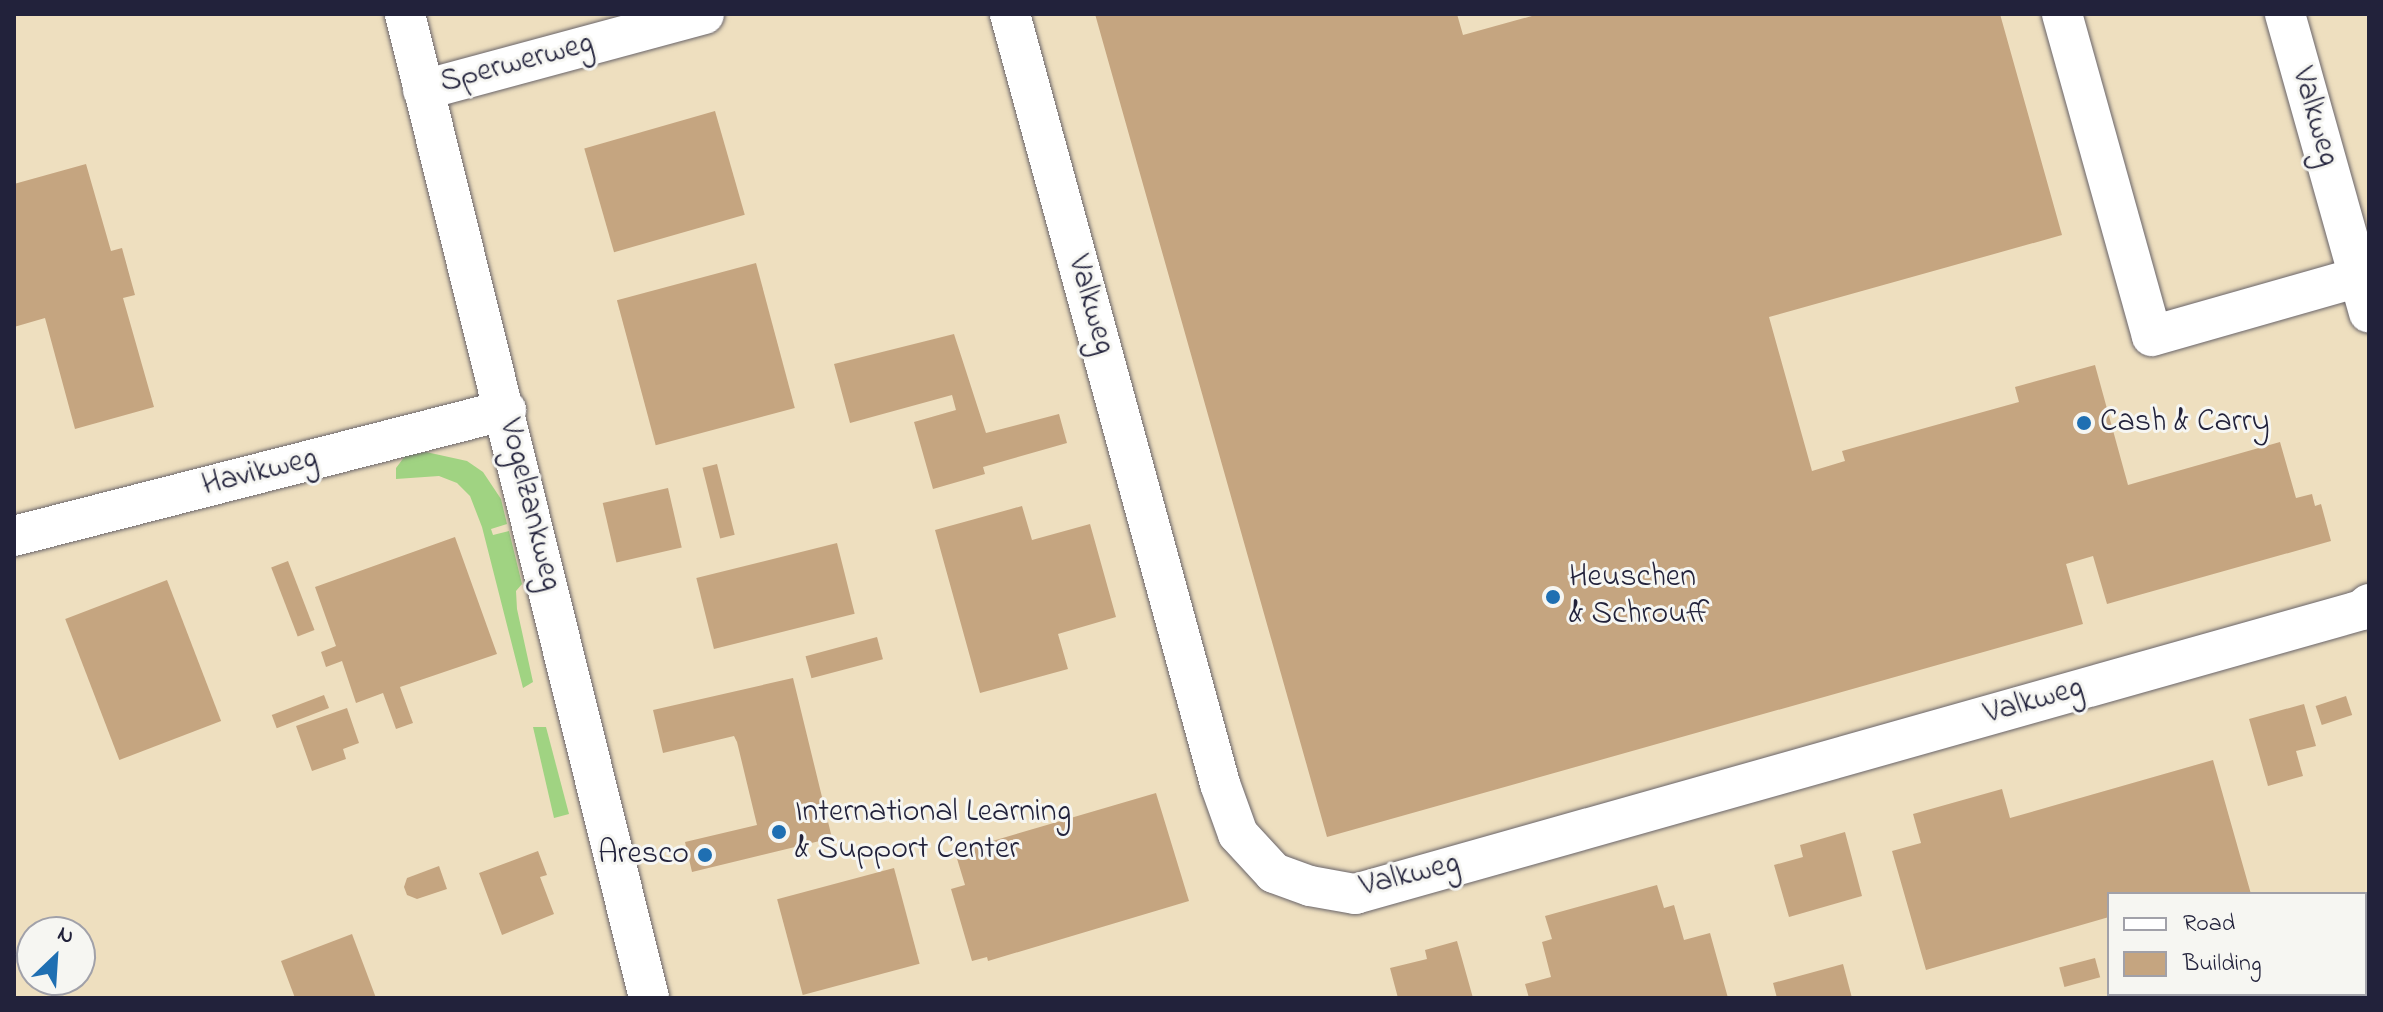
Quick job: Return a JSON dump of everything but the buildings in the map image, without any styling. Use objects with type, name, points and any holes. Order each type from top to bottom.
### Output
[{"type":"street","name":"Vogelzankweg","points":[[405,14],[506,410],[649,998]]},
{"type":"street","name":"Sperwerweg","points":[[423,90],[704,14]]},
{"type":"street","name":"Valkweg","points":[[1010,14],[1220,784],[1238,834],[1274,873],[1310,886],[1355,894],[2362,610],[2369,604]]},
{"type":"street","points":[[2062,14],[2152,336],[2364,294]]},
{"type":"street","name":"Valkweg","points":[[2285,14],[2364,294]]},
{"type":"street","name":"Havikweg","points":[[14,536],[506,410]]},
{"type":"green space","points":[[426,452],[467,461],[483,472],[501,499],[507,524],[491,529],[493,535],[509,531],[522,584],[516,591],[517,609],[533,682],[523,688],[482,527],[470,496],[457,483],[439,476],[396,479],[396,468],[405,456]]},
{"type":"green space","points":[[533,727],[546,727],[569,814],[554,818]]},
{"type":"place","name":"Cash & Carry","points":[[2084,423]]},
{"type":"place","name":"Heuschen & Schrouff","points":[[1553,597]]},
{"type":"place","name":"International Learning & Support Center","points":[[779,832]]},
{"type":"place","name":"Aresco","points":[[705,855]]}]
